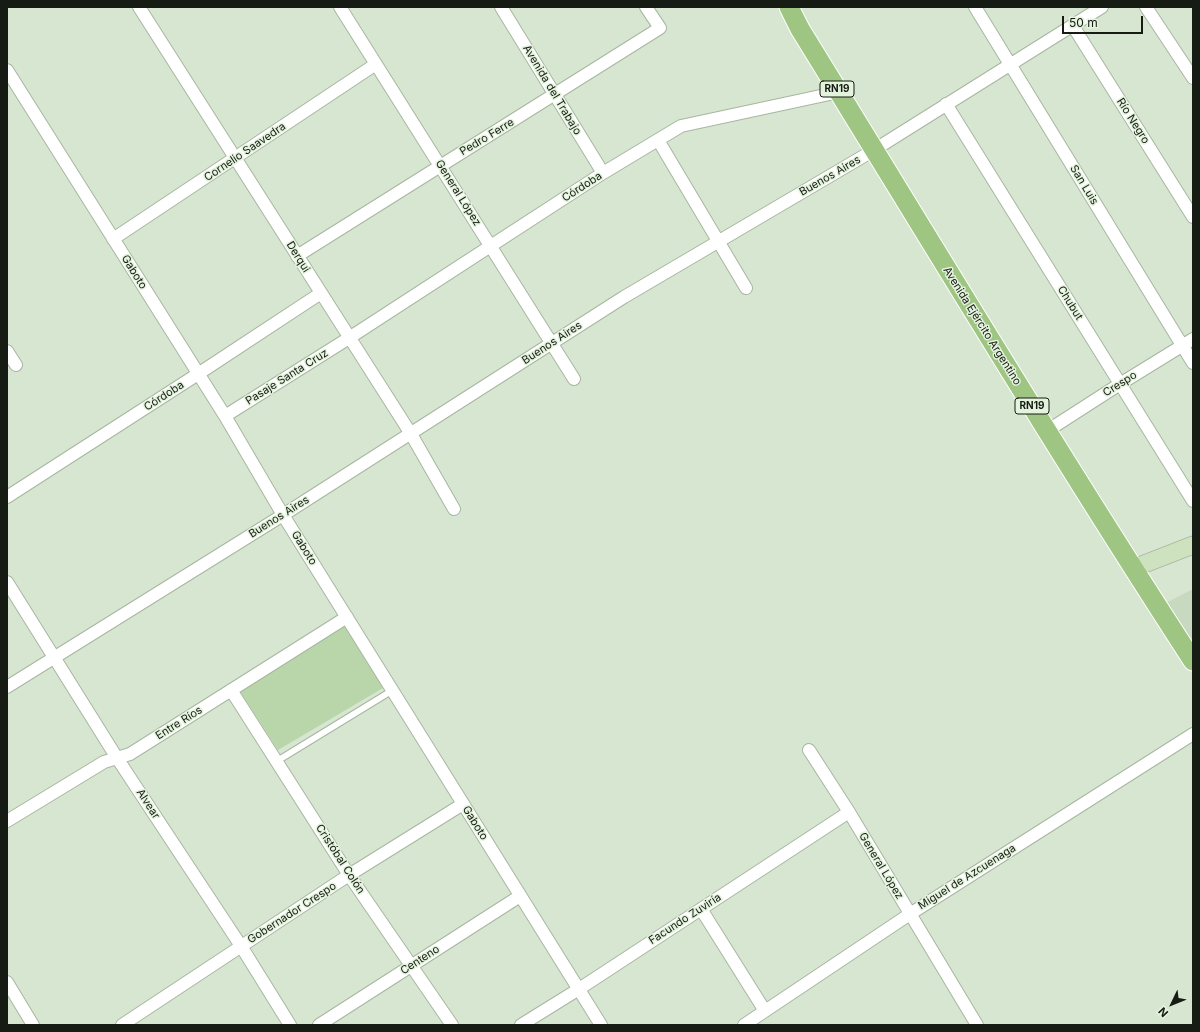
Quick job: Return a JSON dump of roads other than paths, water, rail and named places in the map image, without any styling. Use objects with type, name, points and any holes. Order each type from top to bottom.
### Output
[{"type":"main road","name":"Avenida Ejército Argentino","points":[[784,7],[800,29],[1047,431],[1193,661]]},
{"type":"main road","name":"Avenida Ejército Argentino","points":[[789,7],[800,29]]},
{"type":"street","name":"Derqui","points":[[139,7],[411,434],[454,509]]},
{"type":"street","name":"General López","points":[[340,7],[574,378]]},
{"type":"street","name":"Avenida del Trabajo","points":[[501,7],[603,173]]},
{"type":"street","name":"Pedro Ferre","points":[[297,256],[660,28],[646,7]]},
{"type":"street","name":"San Luis","points":[[975,7],[1193,363]]},
{"type":"street","name":"Buenos Aires","points":[[7,687],[54,656],[283,515],[552,343],[718,241],[874,150],[1102,7]]},
{"type":"street","points":[[1146,7],[1193,78]]},
{"type":"street","name":"Río Negro","points":[[1073,26],[1193,217]]},
{"type":"street","name":"Cornelio Saavedra","points":[[113,239],[376,64]]},
{"type":"street","name":"Gaboto","points":[[7,70],[225,416],[283,515],[601,1025]]},
{"type":"street","name":"Córdoba","points":[[350,338],[603,173],[688,123],[839,92]]},
{"type":"street","name":"Chubut","points":[[946,104],[1193,501]]},
{"type":"street","points":[[658,140],[746,288]]},
{"type":"street","name":"Córdoba","points":[[7,497],[198,374],[320,292]]},
{"type":"street","name":"Pasaje Santa Cruz","points":[[225,416],[350,338]]},
{"type":"street","name":"Crespo","points":[[1047,431],[1193,339]]},
{"type":"street","points":[[7,351],[16,365]]},
{"type":"street","points":[[1134,568],[1193,545]]},
{"type":"street","name":"Alvear","points":[[7,582],[117,758],[241,946],[290,1025]]},
{"type":"street","name":"Entre Ríos","points":[[7,821],[104,762],[130,754],[347,617]]},
{"type":"street","name":"Cristóbal Colón","points":[[231,690],[350,876],[452,1025]]},
{"type":"street","name":"Miguel de Azcuenaga","points":[[744,1025],[910,914],[1193,734]]},
{"type":"street","name":"General López","points":[[808,750],[849,812],[973,1024]]},
{"type":"street","name":"Gobernador Crespo","points":[[122,1025],[241,946],[463,804]]},
{"type":"street","name":"Facundo Zuviría","points":[[521,1025],[579,989],[849,812]]},
{"type":"street","name":"Centeno","points":[[319,1025],[520,896]]},
{"type":"street","points":[[701,909],[765,1011]]},
{"type":"street","points":[[7,982],[33,1025]]},
{"type":"lane","points":[[277,761],[392,690]]}]
